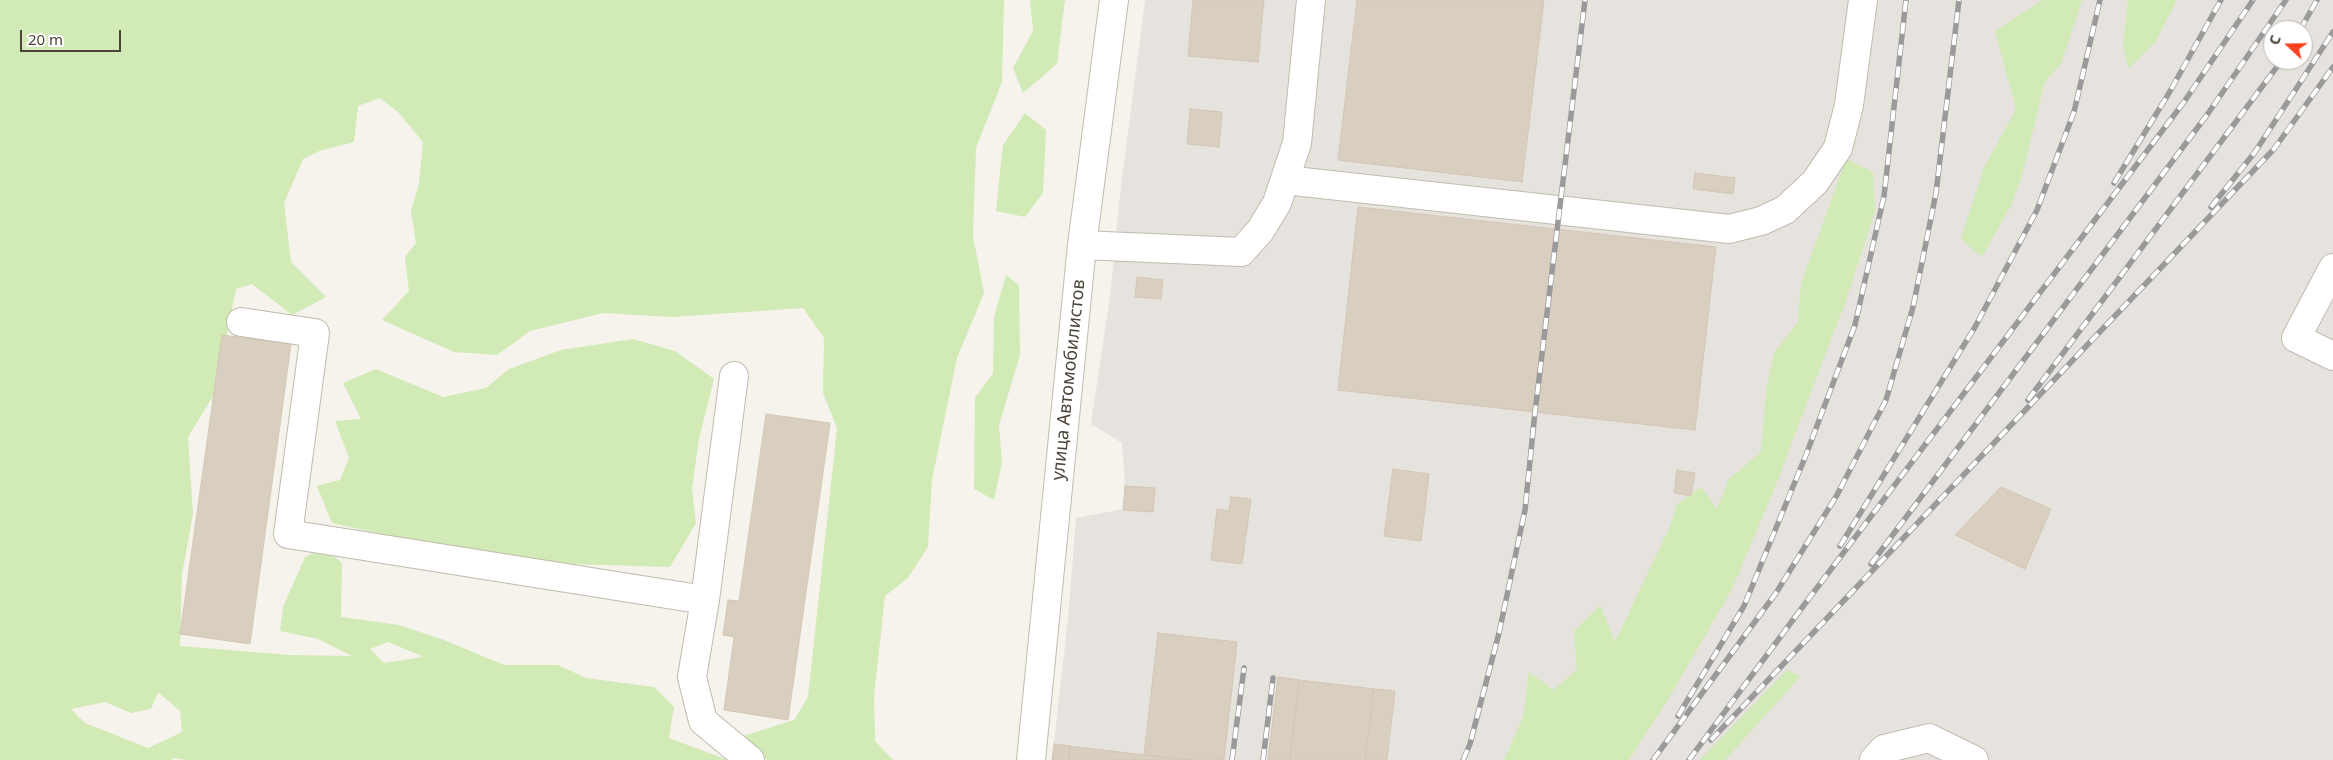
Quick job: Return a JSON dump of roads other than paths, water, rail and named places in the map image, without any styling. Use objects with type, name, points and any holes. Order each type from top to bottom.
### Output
[{"type":"street","name":"улица Автомобилистов","points":[[1031,760],[1082,245],[1114,0]]},
{"type":"street","points":[[1082,245],[1241,252],[1260,231],[1277,203],[1297,143],[1311,0]]},
{"type":"street","points":[[1285,180],[1729,229],[1761,221],[1785,210],[1815,182],[1838,148],[1849,105],[1863,0]]},
{"type":"street","points":[[2333,268],[2296,338],[2333,356]]},
{"type":"street","points":[[241,322],[315,333],[288,534],[705,600]]},
{"type":"street","points":[[734,376],[705,600],[692,677],[703,721],[750,760]]},
{"type":"street","points":[[1874,760],[1884,749],[1929,738],[1974,760]]},
{"type":"railway","points":[[1463,760],[1470,744],[1499,633],[1525,510],[1535,412],[1585,0]]},
{"type":"railway","points":[[1678,716],[1744,606],[1806,455],[1855,325],[1884,196],[1906,0]]},
{"type":"railway","points":[[1653,760],[1776,593],[1837,495],[1886,400],[1913,307],[1936,193],[1959,0]]},
{"type":"railway","points":[[1840,546],[1975,327],[2037,210],[2074,112],[2100,0]]},
{"type":"railway","points":[[2114,183],[2169,93],[2221,0]]},
{"type":"railway","points":[[1689,760],[2184,102],[2253,0]]},
{"type":"railway","points":[[1871,564],[2207,115],[2286,0]]},
{"type":"railway","points":[[2306,20],[2317,0]]},
{"type":"railway","points":[[2211,207],[2255,152],[2333,32]]},
{"type":"railway","points":[[1711,740],[2274,149],[2333,67]]},
{"type":"railway","points":[[2028,400],[2275,70]]},
{"type":"railway","points":[[1232,760],[1244,668]]},
{"type":"railway","points":[[1263,760],[1273,678]]}]
